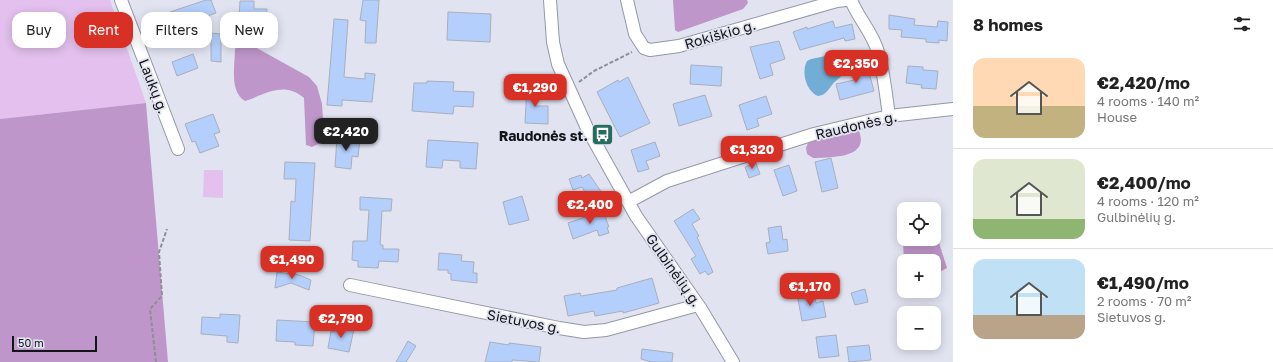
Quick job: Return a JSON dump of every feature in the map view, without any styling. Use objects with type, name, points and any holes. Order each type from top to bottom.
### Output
[{"type":"street","name":"Laukų g.","points":[[121,0],[178,149]]},
{"type":"street","name":"Gulbinėlių g.","points":[[550,0],[553,42],[558,64],[587,128],[628,202],[698,305],[733,362]]},
{"type":"street","points":[[627,0],[635,34],[642,46]]},
{"type":"street","name":"Rokiškio g.","points":[[642,46],[650,50],[679,46],[837,1],[846,0]]},
{"type":"street","points":[[851,0],[856,13],[872,38],[878,52],[889,116]]},
{"type":"street","name":"Raudonės g.","points":[[628,202],[667,181],[747,154],[814,134],[889,116],[953,109]]},
{"type":"street","name":"Sietuvos g.","points":[[350,285],[555,328],[584,332],[606,330],[698,305]]},
{"type":"path","points":[[568,87],[594,71],[642,46]]},
{"type":"path","points":[[156,362],[150,309],[162,296],[159,252],[167,228]]},
{"type":"shaded area","points":[[0,0],[110,0],[114,12],[74,12],[74,48],[127,48],[146,103],[0,119]]},
{"type":"shaded area","points":[[673,0],[747,0],[748,3],[743,9],[678,32],[675,30]]},
{"type":"shaded area","points":[[257,48],[309,77],[317,86],[322,104],[324,135],[320,143],[312,147],[306,145],[304,98],[297,93],[289,90],[275,90],[245,101],[240,97],[234,78],[235,49]]},
{"type":"shaded area","points":[[146,103],[168,362],[0,362],[0,119]]},
{"type":"shaded area","points":[[854,129],[859,131],[861,140],[859,147],[854,152],[846,155],[813,158],[807,154],[806,148],[808,143]]},
{"type":"shaded area","points":[[204,170],[223,170],[223,198],[203,197]]},
{"type":"shaded area","points":[[903,246],[940,246],[947,268],[941,271],[941,254],[904,254]]},
{"type":"water","points":[[840,53],[847,55],[850,58],[850,66],[824,94],[818,96],[814,94],[810,90],[806,81],[804,70],[807,61]]},
{"type":"building","points":[[206,0],[211,0],[216,13],[212,14],[212,12],[170,12]]},
{"type":"building","points":[[363,0],[379,0],[376,43],[365,43],[366,21],[360,20]]},
{"type":"building","points":[[240,1],[254,1],[254,9],[267,9],[267,12],[239,12]]},
{"type":"building","points":[[448,12],[491,14],[490,42],[447,40]]},
{"type":"building","points":[[889,15],[915,19],[914,25],[937,27],[938,21],[948,22],[947,41],[939,40],[939,43],[926,42],[926,39],[901,37],[902,30],[889,29]]},
{"type":"building","points":[[334,19],[348,20],[344,77],[365,79],[365,73],[375,74],[372,102],[342,100],[342,106],[327,105]]},
{"type":"building","points":[[833,21],[835,28],[852,24],[855,39],[845,41],[844,38],[800,50],[793,32]]},
{"type":"building","points":[[212,33],[220,34],[221,62],[211,61]]},
{"type":"building","points":[[779,41],[785,59],[770,64],[773,75],[760,79],[750,47]]},
{"type":"building","points":[[193,54],[198,68],[177,76],[172,62]]},
{"type":"building","points":[[691,65],[722,67],[721,86],[690,84]]},
{"type":"building","points":[[867,65],[874,91],[840,100],[836,84],[854,80],[851,69]]},
{"type":"building","points":[[908,66],[923,67],[923,70],[938,71],[936,89],[921,88],[922,85],[906,83]]},
{"type":"building","points":[[628,77],[650,123],[620,137],[597,92],[618,80],[619,82]]},
{"type":"building","points":[[427,81],[454,82],[453,91],[474,92],[473,107],[454,106],[453,114],[412,111],[414,83],[427,83]]},
{"type":"building","points":[[527,85],[537,86],[536,106],[548,106],[548,124],[525,123]]},
{"type":"building","points":[[705,95],[712,116],[679,126],[673,104]]},
{"type":"building","points":[[766,96],[772,114],[757,119],[759,126],[747,130],[739,105]]},
{"type":"building","points":[[213,114],[220,132],[214,134],[219,146],[200,153],[195,141],[192,142],[185,124]]},
{"type":"building","points":[[337,138],[360,139],[358,157],[352,156],[351,169],[335,167]]},
{"type":"building","points":[[428,140],[478,143],[476,169],[460,168],[460,161],[443,160],[442,168],[426,167]]},
{"type":"building","points":[[655,142],[660,156],[646,161],[649,169],[638,172],[631,150]]},
{"type":"building","points":[[831,158],[838,188],[822,192],[815,162]]},
{"type":"building","points":[[285,162],[315,163],[310,241],[289,240],[291,201],[295,202],[296,179],[284,179]]},
{"type":"building","points":[[756,163],[760,174],[749,178],[745,167]]},
{"type":"building","points":[[789,165],[797,191],[783,196],[774,170]]},
{"type":"building","points":[[589,174],[602,193],[590,201],[582,187],[573,190],[569,179],[581,175],[582,178]]},
{"type":"building","points":[[522,196],[529,220],[509,225],[503,202]]},
{"type":"building","points":[[360,197],[392,199],[391,211],[382,211],[380,245],[383,245],[383,249],[399,249],[398,262],[379,261],[378,268],[358,267],[358,261],[352,260],[353,241],[367,241],[369,210],[360,210]]},
{"type":"building","points":[[693,209],[700,219],[692,224],[699,236],[697,237],[713,272],[708,275],[705,271],[700,274],[691,259],[696,256],[674,221]]},
{"type":"building","points":[[603,211],[609,227],[607,227],[609,233],[599,236],[597,230],[573,239],[568,223]]},
{"type":"building","points":[[781,226],[783,240],[787,239],[788,251],[768,254],[766,243],[770,242],[768,228]]},
{"type":"building","points":[[439,253],[462,255],[461,261],[474,262],[473,273],[477,273],[477,283],[451,280],[451,274],[448,273],[448,270],[438,270]]},
{"type":"building","points":[[277,272],[299,275],[311,280],[309,290],[291,283],[275,288]]},
{"type":"building","points":[[652,278],[659,303],[623,313],[623,311],[595,316],[594,311],[568,316],[564,296],[580,293],[581,296],[617,290],[617,288]]},
{"type":"building","points":[[865,289],[868,302],[855,305],[851,293]]},
{"type":"building","points":[[814,291],[816,303],[823,301],[826,317],[802,321],[797,294]]},
{"type":"building","points":[[220,314],[240,315],[238,343],[227,342],[227,336],[201,334],[202,317],[220,318]]},
{"type":"building","points":[[277,320],[315,322],[313,346],[295,345],[295,342],[276,341]]},
{"type":"building","points":[[336,325],[354,329],[349,352],[328,348],[331,331],[335,332]]},
{"type":"building","points":[[836,335],[839,356],[819,358],[816,337]]},
{"type":"building","points":[[408,341],[416,346],[406,362],[396,362]]},
{"type":"building","points":[[490,342],[541,347],[539,362],[512,360],[512,362],[485,362]]},
{"type":"building","points":[[869,345],[871,360],[849,362],[847,347]]},
{"type":"building","points":[[642,349],[673,353],[672,362],[651,362],[641,359]]},
{"type":"place","name":"Raudonės st.","points":[[603,135]]}]
